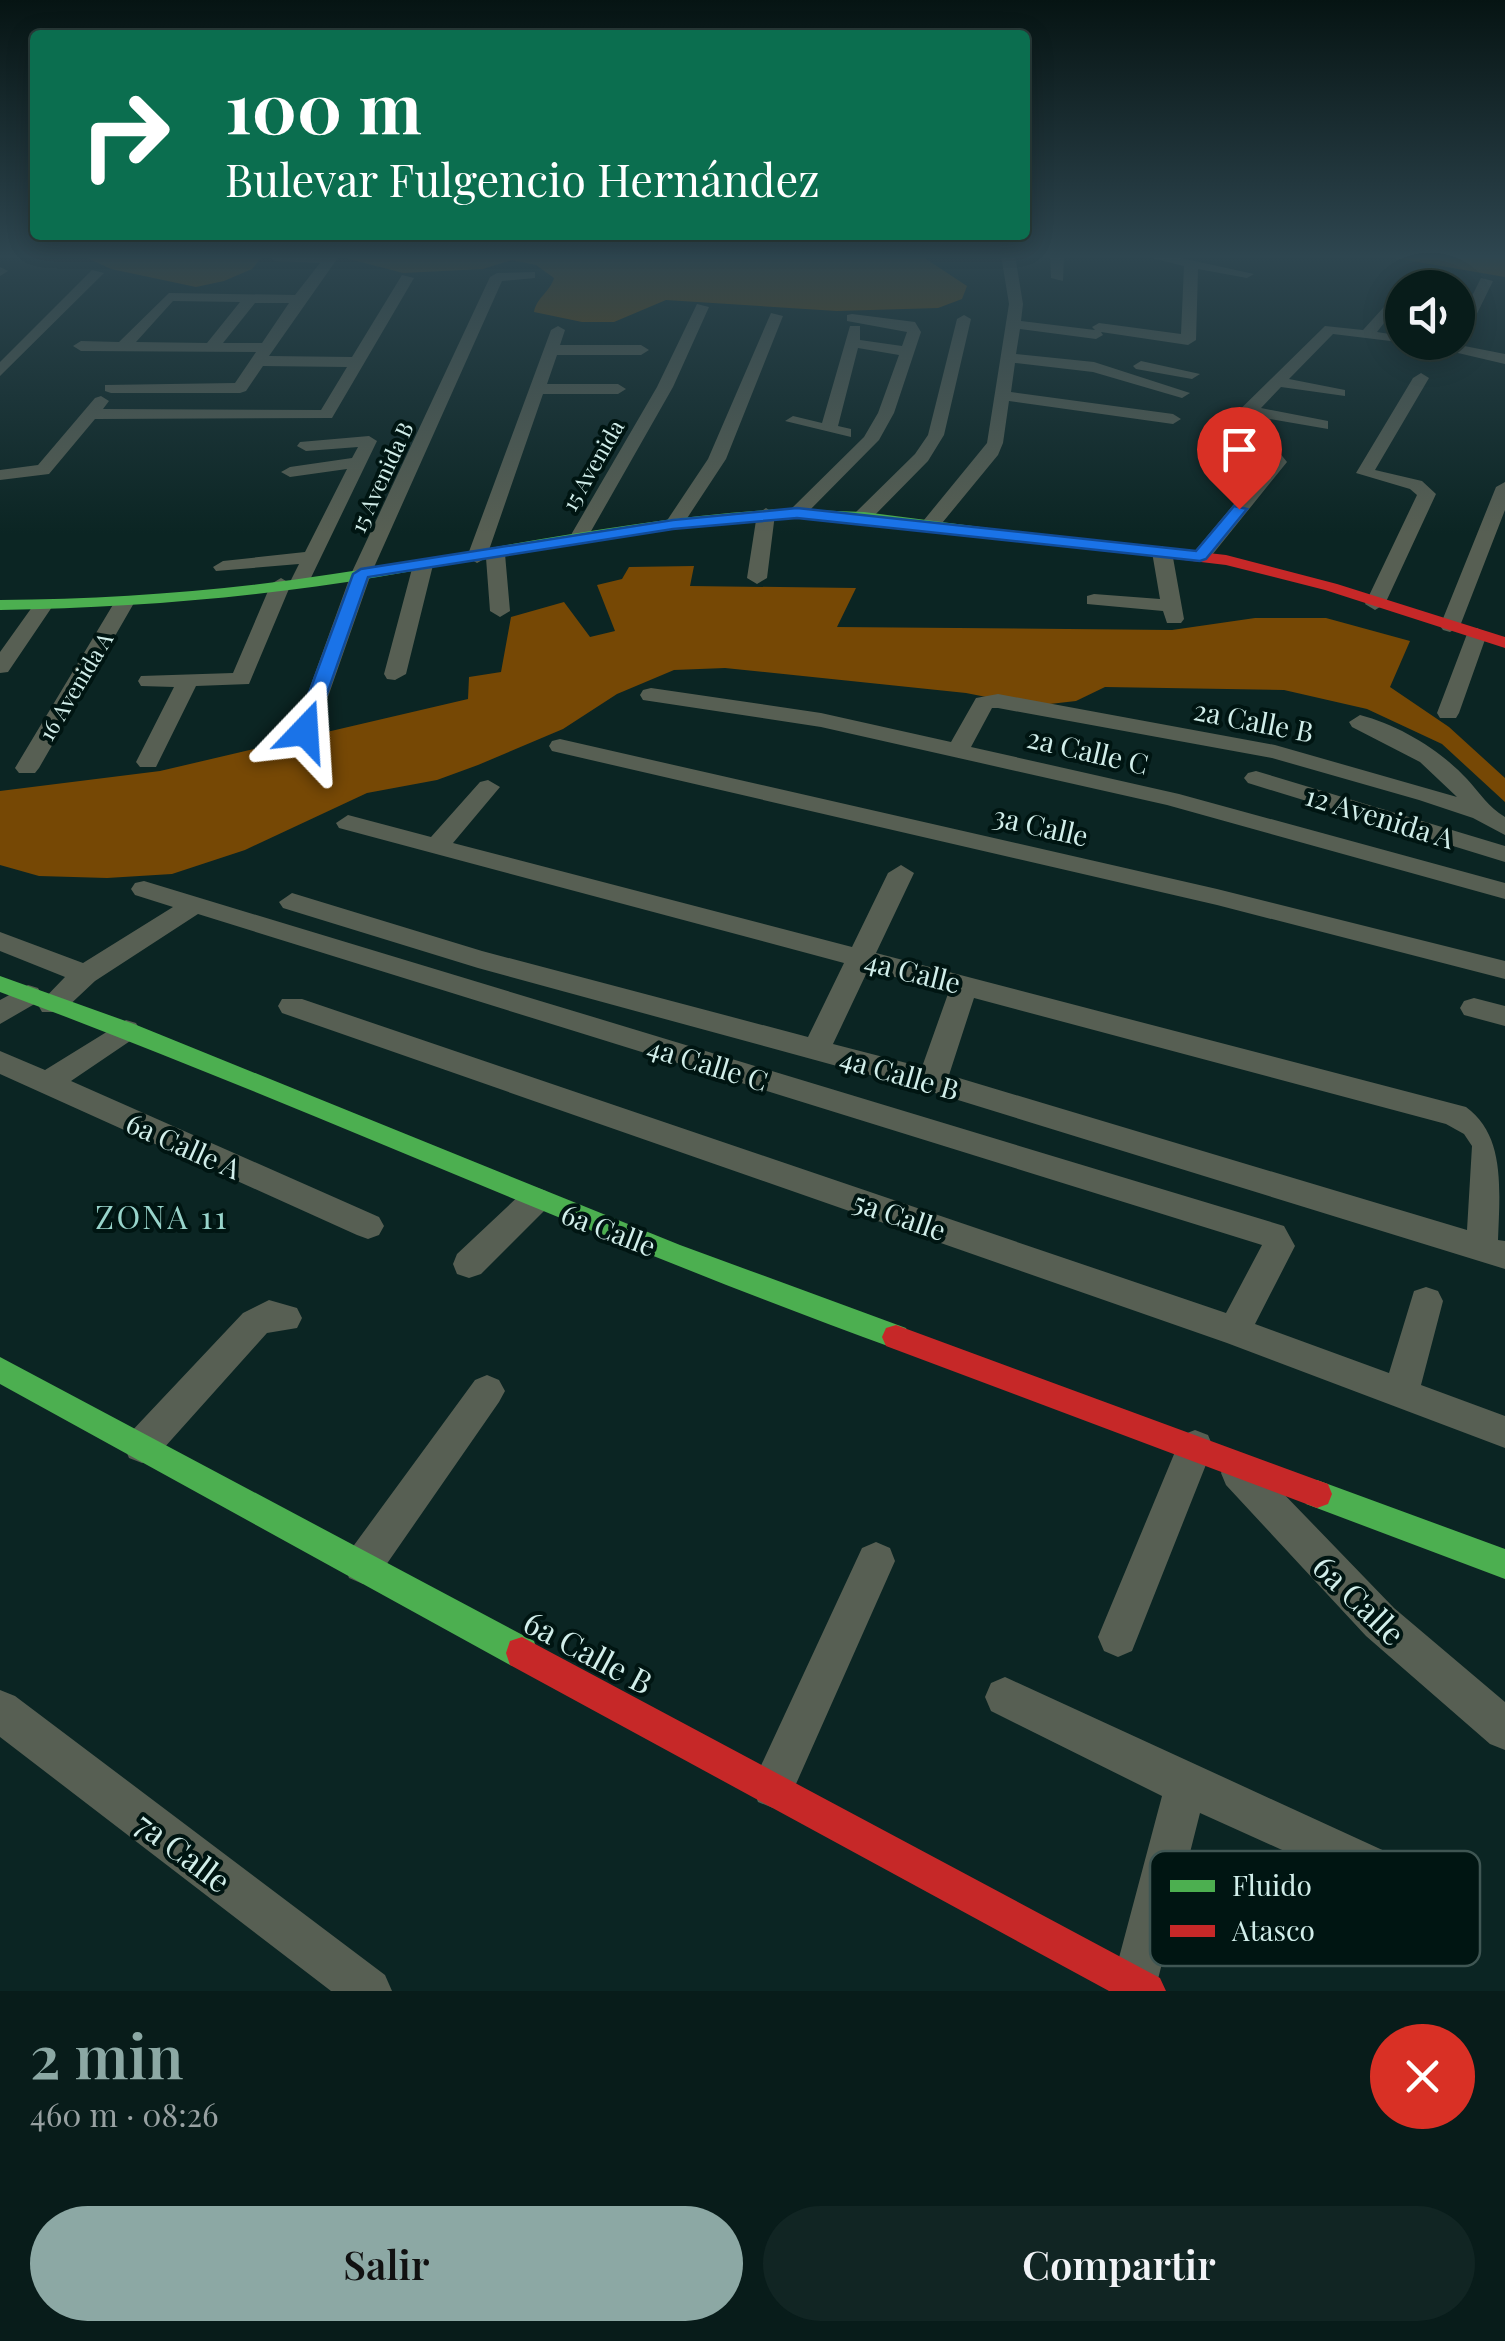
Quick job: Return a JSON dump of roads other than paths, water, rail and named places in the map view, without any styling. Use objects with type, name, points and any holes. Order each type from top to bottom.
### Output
[{"type":"street","points":[[0,371],[23,348]]},
{"type":"street","points":[[218,348],[357,362]]},
{"type":"street","points":[[0,475],[43,470],[116,382],[234,390],[240,388],[265,348]]},
{"type":"street","points":[[90,414],[326,415],[365,348]]},
{"type":"street","name":"15 Avenida B","points":[[305,731],[361,574],[465,348]]},
{"type":"street","name":"15 Avenida","points":[[578,540],[666,387],[684,348]]},
{"type":"street","points":[[673,524],[718,460],[763,348]]},
{"type":"street","points":[[829,429],[849,348]]},
{"type":"street","points":[[896,348],[906,352]]},
{"type":"street","points":[[797,513],[871,440],[886,413],[908,348]]},
{"type":"street","points":[[862,517],[922,457],[936,435],[957,348]]},
{"type":"street","points":[[931,524],[990,455],[1010,348]]},
{"type":"street","points":[[1200,556],[1278,462],[1273,456],[1222,443],[1220,438],[1311,348]]},
{"type":"street","points":[[1475,349],[1505,359]]},
{"type":"street","points":[[500,610],[486,555],[551,350],[641,350]]},
{"type":"street","points":[[1009,358],[1094,367],[1182,393]]},
{"type":"street","points":[[1094,367],[1117,364],[1192,374]]},
{"type":"street","points":[[1375,604],[1426,494],[1416,485],[1365,473],[1421,378]]},
{"type":"street","points":[[1277,381],[1339,393]]},
{"type":"street","points":[[537,389],[618,389]]},
{"type":"street","points":[[1004,396],[1173,419]]},
{"type":"street","points":[[1248,410],[1322,425]]},
{"type":"street","points":[[793,421],[871,440]]},
{"type":"street","points":[[149,681],[241,679],[291,583],[312,557],[369,441],[364,438],[306,446]]},
{"type":"street","points":[[290,472],[359,462]]},
{"type":"street","points":[[1450,626],[1505,488]]},
{"type":"street","points":[[0,605],[124,603],[361,574],[673,524],[797,513],[931,524],[1200,556],[1271,571],[1505,642]]},
{"type":"street","points":[[757,578],[766,514]]},
{"type":"street","points":[[1094,600],[1172,612],[1162,552]]},
{"type":"street","points":[[224,566],[312,557]]},
{"type":"street","points":[[395,674],[423,565]]},
{"type":"street","name":"16 Avenida A","points":[[26,768],[124,603]]},
{"type":"street","points":[[0,667],[42,607]]},
{"type":"street","points":[[1448,714],[1477,634]]},
{"type":"street","points":[[148,762],[188,681]]},
{"type":"street","name":"2a Calle C","points":[[651,694],[821,720],[1172,800],[1505,891]]},
{"type":"street","name":"2a Calle B","points":[[958,751],[984,703],[998,701],[1275,752],[1481,813],[1505,827]]},
{"type":"street","points":[[1360,722],[1404,740],[1437,762],[1461,785],[1481,813]]},
{"type":"street","name":"3a Calle","points":[[560,746],[1198,892],[1505,970]]},
{"type":"street","name":"12 Avenida A","points":[[1256,778],[1505,854]]},
{"type":"street","points":[[436,847],[488,787]]},
{"type":"street","name":"4a Calle","points":[[348,822],[1455,1115],[1475,1126],[1487,1145],[1493,1252]]},
{"type":"street","points":[[817,1048],[901,873]]},
{"type":"street","name":"4a Calle C","points":[[144,890],[1273,1235],[1280,1242],[1278,1249],[1234,1330]]},
{"type":"street","name":"4a Calle B","points":[[292,902],[478,959],[932,1081],[1493,1252]]},
{"type":"street","points":[[0,1014],[40,1000],[194,905]]},
{"type":"street","points":[[0,941],[85,974]]},
{"type":"street","points":[[932,1081],[965,983]]},
{"type":"street","name":"6a Calle","points":[[0,984],[126,1030],[534,1200],[1505,1564]]},
{"type":"street","name":"5a Calle","points":[[292,1006],[1234,1330],[1505,1432]]},
{"type":"street","points":[[1474,1008],[1505,1016]]},
{"type":"street","points":[[46,1084],[126,1030]]},
{"type":"street","name":"6a Calle A","points":[[0,1062],[368,1226]]},
{"type":"street","points":[[468,1264],[534,1200]]},
{"type":"street","points":[[1400,1394],[1426,1301]]},
{"type":"street","points":[[142,1446],[255,1323],[269,1314],[286,1318]]},
{"type":"street","name":"6a Calle B","points":[[0,1370],[1141,1988]]},
{"type":"street","points":[[362,1565],[487,1391]]},
{"type":"street","points":[[1118,1637],[1210,1452]]},
{"type":"street","name":"6a Calle","points":[[1210,1452],[1380,1622],[1505,1729]]},
{"type":"street","points":[[773,1788],[876,1561]]},
{"type":"street","points":[[1005,1696],[1186,1785],[1333,1851]]},
{"type":"street","name":"7a Calle","points":[[0,1711],[368,1991]]},
{"type":"street","points":[[1171,1851],[1186,1785]]},
{"type":"street","points":[[1141,1988],[1150,1947]]},
{"type":"district","name":"ZONA 11","points":[[162,1215]]}]
